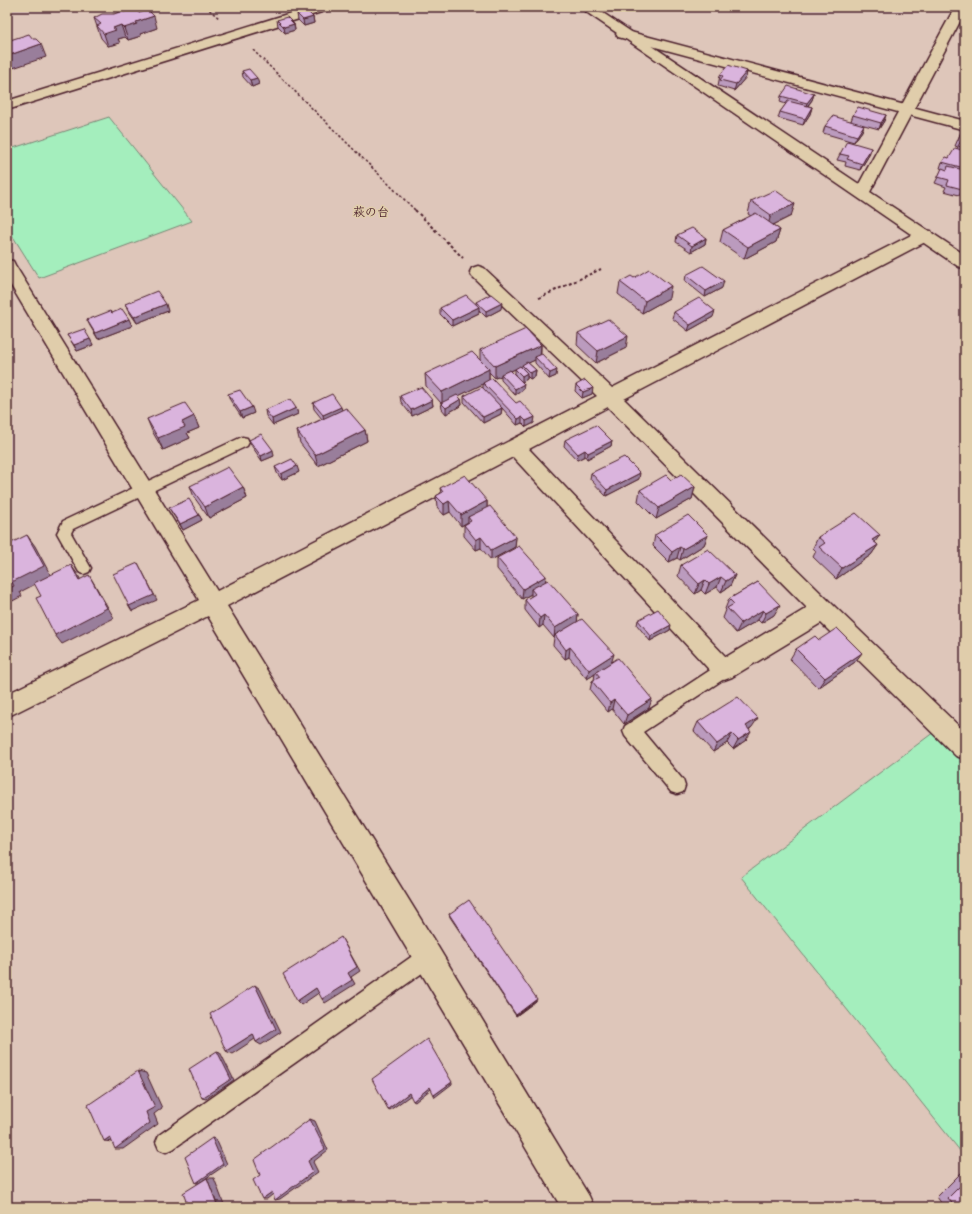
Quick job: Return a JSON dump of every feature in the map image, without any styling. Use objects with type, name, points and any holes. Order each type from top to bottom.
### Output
[{"type":"street","points":[[7,106],[323,7]]},
{"type":"street","points":[[585,7],[623,34],[862,192],[965,263]]},
{"type":"street","points":[[862,192],[907,111],[961,7]]},
{"type":"street","points":[[623,34],[965,126]]},
{"type":"street","points":[[7,706],[213,603],[925,235]]},
{"type":"street","points":[[7,265],[428,957],[578,1207]]},
{"type":"street","points":[[478,272],[611,398],[823,610],[965,748]]},
{"type":"street","points":[[515,447],[724,670],[823,610]]},
{"type":"lane","points":[[84,568],[64,533],[68,525],[242,442]]},
{"type":"lane","points":[[677,786],[631,731],[724,670]]},
{"type":"lane","points":[[166,1142],[428,957]]},
{"type":"path","points":[[206,7],[236,34],[478,272]]},
{"type":"path","points":[[517,309],[601,269]]},
{"type":"green space","points":[[109,117],[192,221],[39,278],[7,227],[7,150]]},
{"type":"green space","points":[[934,732],[965,762],[965,1157],[741,877]]},
{"type":"building","points":[[136,9],[139,13],[148,10],[154,16],[124,28],[121,25],[113,28],[116,30],[104,34],[97,26],[101,24],[94,18],[102,14],[114,14]]},
{"type":"building","points":[[307,11],[313,17],[303,20],[297,14]]},
{"type":"building","points":[[287,17],[294,24],[284,27],[277,20]]},
{"type":"building","points":[[29,34],[33,39],[36,39],[41,44],[7,56],[7,41]]},
{"type":"building","points":[[728,65],[747,71],[736,84],[720,80],[723,76],[720,75]]},
{"type":"building","points":[[249,69],[257,78],[250,80],[242,71]]},
{"type":"building","points":[[788,86],[814,94],[807,103],[781,96]]},
{"type":"building","points":[[788,101],[812,107],[805,119],[780,112]]},
{"type":"building","points":[[858,107],[886,115],[881,123],[853,115]]},
{"type":"building","points":[[833,116],[864,125],[857,136],[825,126]]},
{"type":"building","points":[[961,132],[965,132],[965,148],[958,146],[961,141],[958,140]]},
{"type":"building","points":[[847,141],[871,148],[862,164],[847,159],[849,156],[840,154]]},
{"type":"building","points":[[955,148],[965,151],[964,168],[942,162],[946,157],[949,158]]},
{"type":"building","points":[[948,166],[964,170],[962,176],[965,177],[965,183],[962,189],[947,185],[949,180],[938,177],[942,168],[947,170]]},
{"type":"building","points":[[775,190],[795,204],[771,215],[751,201]]},
{"type":"building","points":[[756,213],[780,230],[748,247],[723,230]]},
{"type":"building","points":[[692,228],[706,238],[692,246],[677,235]]},
{"type":"building","points":[[703,266],[724,281],[706,291],[686,275]]},
{"type":"building","points":[[649,269],[671,286],[645,301],[620,282],[631,276],[634,278]]},
{"type":"building","points":[[157,291],[166,304],[134,317],[125,304]]},
{"type":"building","points":[[491,294],[502,303],[486,311],[476,302]]},
{"type":"building","points":[[466,295],[479,307],[452,320],[440,308]]},
{"type":"building","points":[[699,298],[715,311],[690,325],[674,312]]},
{"type":"building","points":[[122,309],[129,319],[95,333],[87,320],[110,311],[112,313]]},
{"type":"building","points":[[608,319],[628,336],[598,351],[578,333]]},
{"type":"building","points":[[84,329],[90,339],[74,345],[67,335]]},
{"type":"building","points":[[526,329],[541,345],[495,366],[480,350]]},
{"type":"building","points":[[472,352],[489,369],[442,392],[425,374]]},
{"type":"building","points":[[542,354],[557,370],[550,373],[535,357]]},
{"type":"building","points":[[527,362],[536,370],[530,373],[522,365]]},
{"type":"building","points":[[520,366],[527,373],[522,376],[515,369]]},
{"type":"building","points":[[510,370],[524,384],[515,389],[501,374]]},
{"type":"building","points":[[492,378],[516,403],[520,401],[535,417],[526,421],[522,417],[518,419],[483,383]]},
{"type":"building","points":[[585,380],[593,388],[583,392],[576,385]]},
{"type":"building","points":[[421,387],[432,400],[411,410],[400,396]]},
{"type":"building","points":[[482,387],[502,408],[483,417],[464,396]]},
{"type":"building","points":[[240,390],[252,407],[240,412],[228,394]]},
{"type":"building","points":[[332,394],[341,407],[323,415],[313,403]]},
{"type":"building","points":[[457,395],[461,399],[446,408],[441,403]]},
{"type":"building","points":[[290,399],[296,408],[272,419],[265,410]]},
{"type":"building","points":[[185,403],[194,416],[182,422],[185,427],[158,438],[147,419]]},
{"type":"building","points":[[346,408],[365,430],[315,455],[297,431]]},
{"type":"building","points":[[596,425],[612,441],[588,453],[585,450],[578,454],[565,440]]},
{"type":"building","points":[[261,434],[273,450],[261,456],[249,440]]},
{"type":"building","points":[[624,457],[640,473],[607,490],[591,473]]},
{"type":"building","points":[[292,459],[297,466],[281,474],[275,467]]},
{"type":"building","points":[[228,467],[243,487],[205,507],[190,486]]},
{"type":"building","points":[[681,474],[695,487],[659,508],[640,490],[666,475],[671,480]]},
{"type":"building","points":[[465,475],[487,501],[461,515],[449,501],[444,504],[436,496],[443,492],[440,488]]},
{"type":"building","points":[[189,499],[199,515],[180,524],[169,508]]},
{"type":"building","points":[[490,506],[516,537],[491,550],[481,537],[476,540],[464,525],[471,521],[468,517]]},
{"type":"building","points":[[856,513],[880,535],[872,540],[878,545],[842,568],[819,547],[825,543],[818,537]]},
{"type":"building","points":[[688,515],[708,535],[683,549],[680,547],[672,552],[655,535]]},
{"type":"building","points":[[27,535],[44,566],[12,582],[14,586],[7,589],[7,545]]},
{"type":"building","points":[[519,546],[546,576],[523,589],[497,558]]},
{"type":"building","points":[[708,549],[735,575],[726,581],[721,577],[709,584],[705,580],[699,584],[681,565]]},
{"type":"building","points":[[138,563],[154,595],[129,606],[113,574]]},
{"type":"building","points":[[71,565],[79,580],[89,575],[107,608],[55,635],[36,598],[41,596],[34,583]]},
{"type":"building","points":[[548,580],[578,614],[555,628],[544,615],[540,618],[525,600],[535,594],[531,589]]},
{"type":"building","points":[[758,582],[780,605],[766,613],[763,610],[741,623],[727,608],[734,604],[729,599]]},
{"type":"building","points":[[658,609],[671,625],[651,636],[638,620]]},
{"type":"building","points":[[582,619],[614,654],[589,670],[570,647],[566,650],[555,635]]},
{"type":"building","points":[[837,628],[862,653],[825,678],[796,649],[815,636],[819,640]]},
{"type":"building","points":[[618,658],[652,699],[627,715],[614,700],[610,703],[592,681],[600,677],[596,672]]},
{"type":"building","points":[[738,697],[758,718],[746,726],[751,732],[738,740],[732,734],[717,744],[698,722]]},
{"type":"building","points":[[469,900],[537,999],[516,1015],[449,914]]},
{"type":"building","points":[[341,937],[357,967],[348,973],[352,980],[322,999],[316,988],[297,1001],[283,974]]},
{"type":"building","points":[[255,985],[276,1029],[256,1042],[253,1034],[226,1051],[210,1014]]},
{"type":"building","points":[[427,1039],[452,1082],[434,1095],[430,1087],[413,1101],[409,1093],[388,1109],[372,1079]]},
{"type":"building","points":[[217,1051],[231,1079],[202,1098],[189,1069]]},
{"type":"building","points":[[138,1071],[155,1107],[146,1112],[150,1123],[115,1149],[110,1137],[104,1141],[88,1105]]},
{"type":"building","points":[[310,1119],[325,1149],[308,1161],[313,1172],[275,1200],[272,1192],[262,1199],[253,1180],[260,1175],[254,1160]]},
{"type":"building","points":[[212,1138],[223,1164],[196,1183],[185,1157]]},
{"type":"building","points":[[207,1178],[218,1207],[177,1207],[186,1201],[183,1193]]},
{"type":"building","points":[[965,1181],[965,1207],[955,1207],[948,1198]]},
{"type":"district","name":"萩の台","points":[[371,212]]}]
